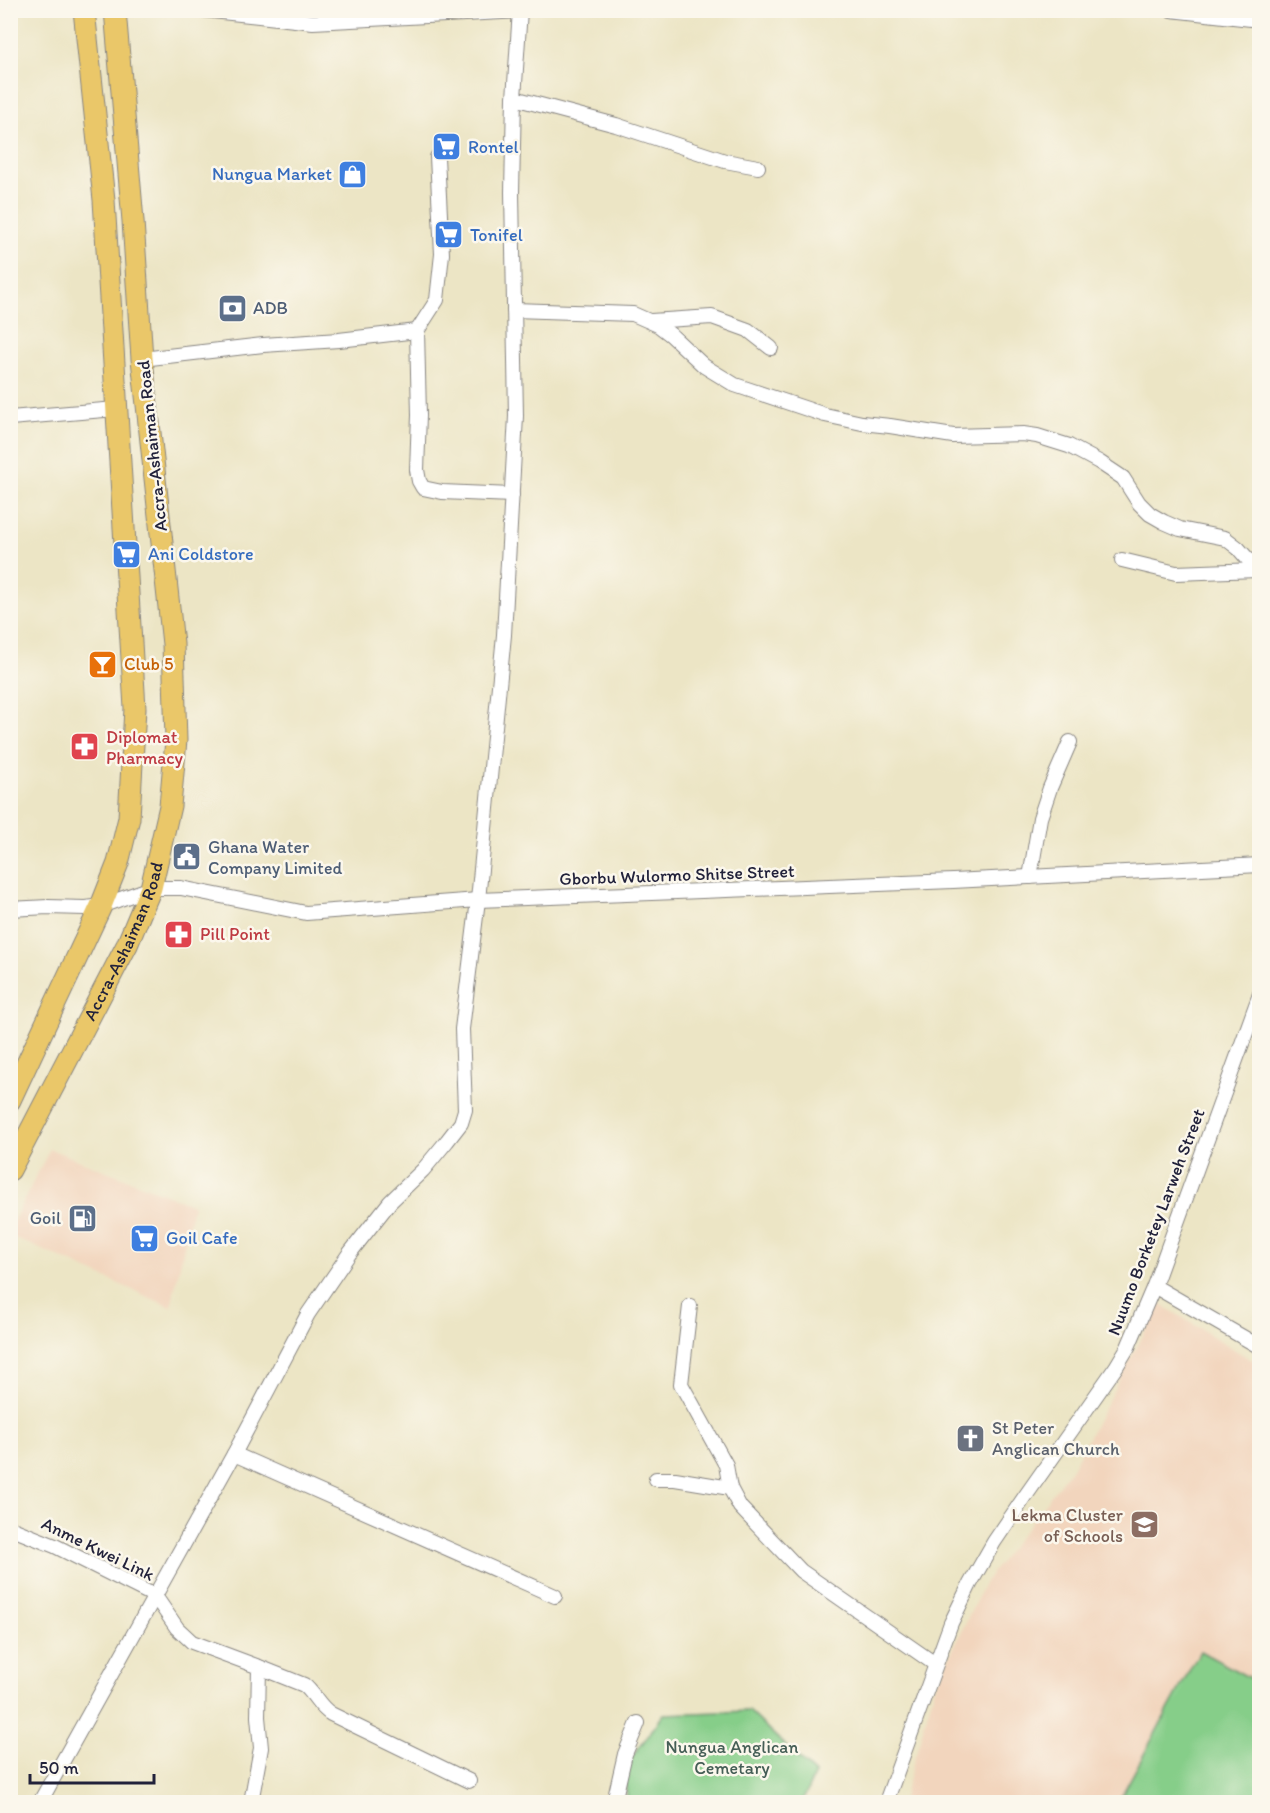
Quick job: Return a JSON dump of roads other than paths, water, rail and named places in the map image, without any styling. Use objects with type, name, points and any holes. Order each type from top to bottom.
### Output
[{"type":"main road","name":"Accra-Ashaiman Road","points":[[10,1100],[101,906],[118,863],[129,818],[135,708],[104,200],[84,10]]},
{"type":"main road","name":"Accra-Ashaiman Road","points":[[10,1170],[127,945],[150,888],[170,807],[176,740],[173,644],[142,359],[134,221],[115,10]]},
{"type":"street","points":[[40,1803],[309,1314],[349,1254],[390,1202],[423,1170],[461,1124],[465,1110],[462,1029],[478,900],[504,635],[516,416],[512,192],[514,98],[520,11],[312,22],[203,10]]},
{"type":"street","points":[[1171,10],[1260,20]]},
{"type":"street","points":[[514,98],[616,124],[725,161],[758,167]]},
{"type":"street","points":[[437,157],[442,254],[436,300],[417,331],[419,415],[417,470],[419,481],[423,488],[442,492],[512,495]]},
{"type":"street","points":[[514,310],[633,314],[651,321],[671,335],[704,366],[735,385],[825,415],[862,423],[953,436],[1023,434],[1069,446],[1123,478],[1139,503],[1150,514],[1180,529],[1225,538],[1238,548],[1258,571]]},
{"type":"street","points":[[651,321],[712,317],[748,330],[771,348]]},
{"type":"street","points":[[142,359],[417,331]]},
{"type":"street","points":[[10,418],[116,409]]},
{"type":"street","points":[[1122,560],[1176,573],[1258,571]]},
{"type":"street","points":[[1030,877],[1040,818],[1070,742]]},
{"type":"street","name":"Gborbu Wulormo Shitse Street","points":[[10,909],[101,906],[150,888],[181,888],[306,913],[478,900],[1260,865]]},
{"type":"street","name":"Nuumo Borketey Larweh Street","points":[[886,1803],[935,1664],[956,1613],[994,1542],[1128,1347],[1154,1286],[1260,994]]},
{"type":"street","points":[[1154,1286],[1260,1347]]},
{"type":"street","points":[[690,1306],[681,1384],[726,1465],[730,1488],[740,1507],[801,1571],[935,1664]]},
{"type":"street","points":[[234,1454],[555,1596]]},
{"type":"street","points":[[656,1479],[675,1479],[730,1488]]},
{"type":"street","name":"Anme Kwei Link","points":[[10,1528],[55,1546],[155,1596],[177,1628],[192,1642],[304,1685],[321,1707],[331,1714],[469,1781]]},
{"type":"street","points":[[251,1803],[261,1748],[258,1717],[260,1667]]},
{"type":"street","points":[[614,1803],[625,1754],[638,1723]]},
{"type":"place","name":"Rontel","points":[[447,147]]},
{"type":"place","name":"Nungua Market","points":[[353,174]]},
{"type":"place","name":"Tonifel","points":[[449,235]]},
{"type":"place","name":"ADB","points":[[232,308]]},
{"type":"place","name":"Ani Coldstore","points":[[127,554]]},
{"type":"place","name":"Club 5","points":[[103,664]]},
{"type":"place","name":"Diplomat Pharmacy","points":[[85,747]]},
{"type":"place","name":"Ghana Water Company Limited","points":[[187,857]]},
{"type":"place","name":"Pill Point","points":[[179,934]]},
{"type":"place","name":"Goil","points":[[82,1218]]},
{"type":"place","name":"Goil Cafe","points":[[145,1238]]},
{"type":"place","name":"St Peter Anglican Church","points":[[971,1438]]},
{"type":"place","name":"Lekma Cluster of Schools","points":[[1144,1525]]},
{"type":"park label","name":"Nungua Anglican Cemetary","points":[[732,1757]]}]
